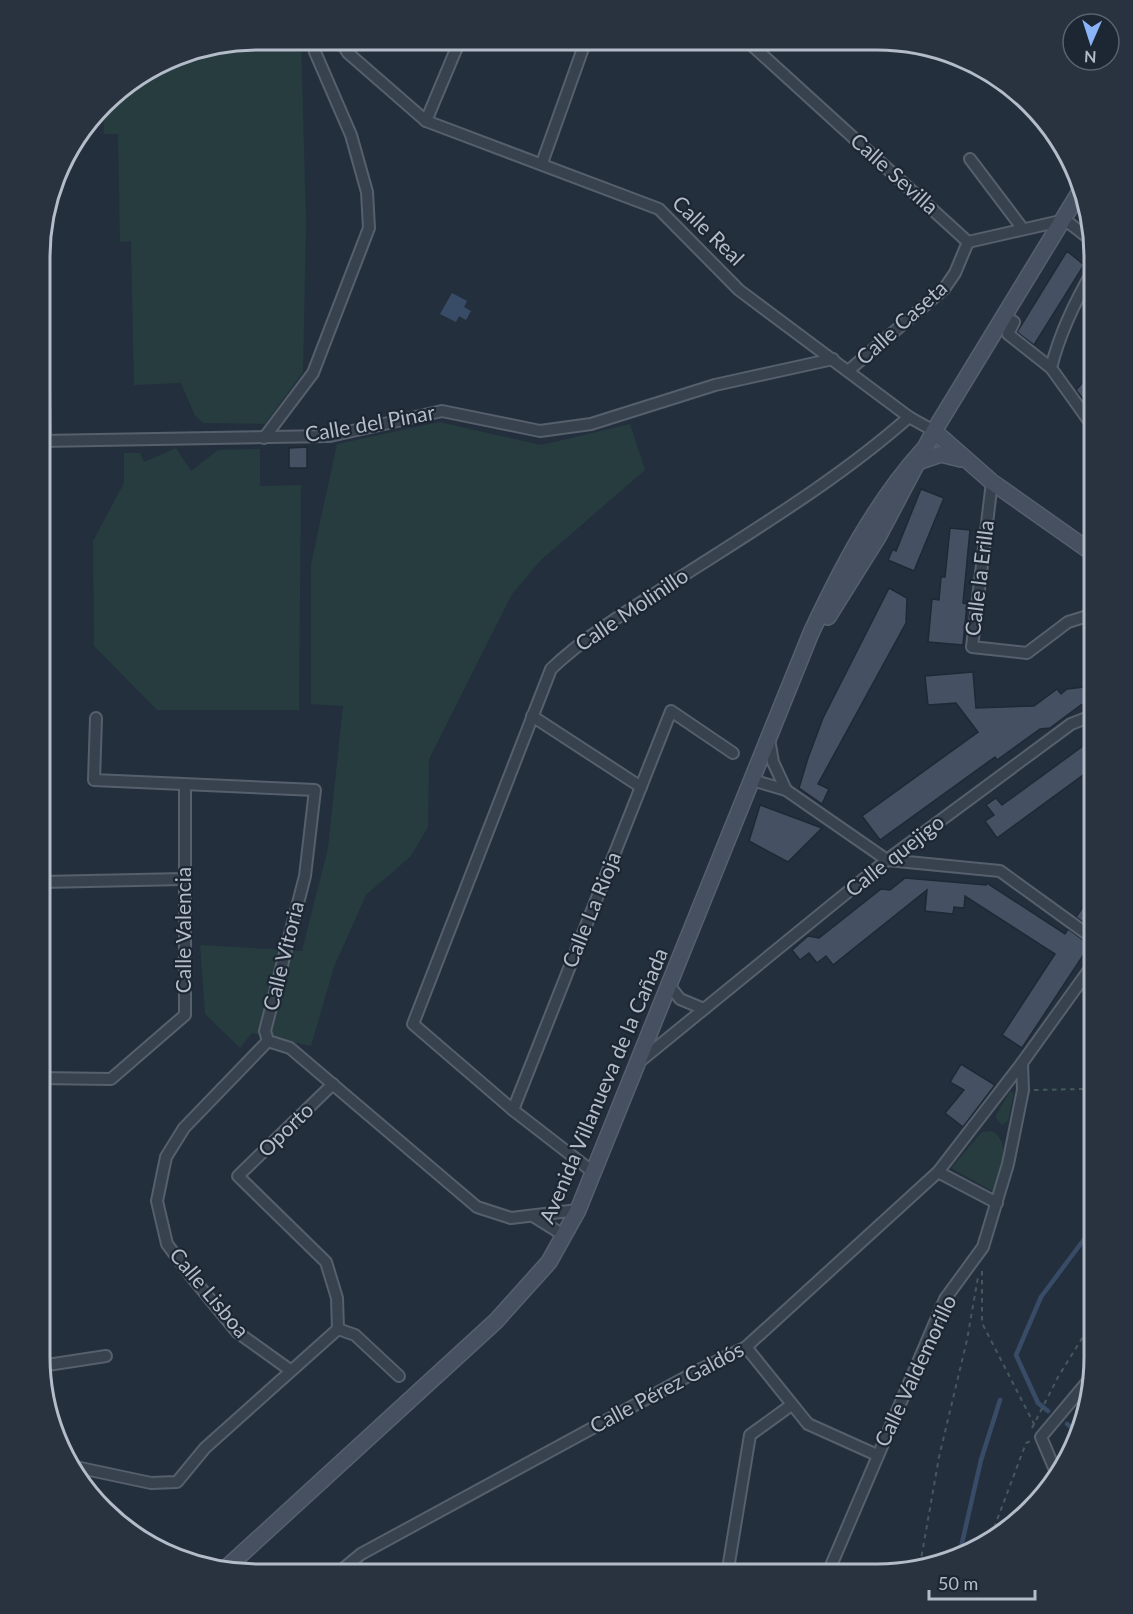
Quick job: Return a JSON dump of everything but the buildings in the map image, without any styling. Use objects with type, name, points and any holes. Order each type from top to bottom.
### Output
[{"type":"main road","name":"Avenida Villanueva de la Cañada","points":[[232,1563],[496,1321],[529,1286],[565,1236],[578,1210],[795,674],[878,537],[934,432],[1075,200]]},
{"type":"main road","name":"Calle Real","points":[[934,432],[992,482],[1084,547]]},
{"type":"main road","points":[[921,456],[941,454],[964,459]]},
{"type":"street","points":[[264,438],[313,373],[369,228],[367,192],[351,135],[315,50]]},
{"type":"street","name":"Calle Real","points":[[346,50],[426,120],[659,209],[739,290],[909,417],[934,432]]},
{"type":"street","points":[[426,120],[456,50]]},
{"type":"street","points":[[542,163],[582,50]]},
{"type":"street","name":"Calle Sevilla","points":[[757,50],[969,242]]},
{"type":"street","points":[[970,159],[1023,230]]},
{"type":"street","points":[[969,242],[1065,220],[1082,228]]},
{"type":"street","name":"Calle Caseta","points":[[848,371],[944,289],[955,273],[969,242]]},
{"type":"street","points":[[1051,368],[1058,339],[1084,286]]},
{"type":"street","points":[[1004,316],[1014,322],[1008,334],[1051,368],[1084,410]]},
{"type":"street","name":"Calle del Pinar","points":[[50,443],[330,436],[442,411],[540,431],[581,426],[714,385],[833,359]]},
{"type":"street","name":"Calle Molinillo","points":[[513,1110],[413,1024],[551,669],[582,640],[751,532],[880,443],[909,417]]},
{"type":"street","name":"Calle la Erilla","points":[[992,482],[972,647],[1027,653],[1068,622],[1084,617]]},
{"type":"street","name":"Calle La Rioja","points":[[513,1110],[671,711],[733,753]]},
{"type":"street","points":[[532,716],[641,787]]},
{"type":"street","name":"Calle Vitoria","points":[[96,718],[94,780],[315,790],[305,876],[265,1031],[268,1041],[290,1048],[477,1207],[511,1218],[578,1210]]},
{"type":"street","name":"Calle quejigo","points":[[637,1064],[887,860],[1071,724],[1084,719]]},
{"type":"street","points":[[769,736],[773,762],[786,790]]},
{"type":"street","points":[[752,780],[786,790],[887,860],[1000,871],[1083,931]]},
{"type":"street","name":"Calle Valencia","points":[[50,1078],[111,1079],[185,1015],[185,785]]},
{"type":"street","points":[[50,882],[184,879]]},
{"type":"street","name":"Calle Pérez Galdós","points":[[350,1564],[361,1554],[701,1369],[747,1347],[938,1172],[1022,1063],[1083,978]]},
{"type":"street","points":[[669,985],[680,999],[704,1009]]},
{"type":"street","name":"Calle Lisboa","points":[[268,1041],[184,1128],[166,1157],[157,1201],[167,1244],[191,1276],[237,1332],[290,1370]]},
{"type":"street","name":"Calle Valdemorillo","points":[[832,1564],[945,1299],[982,1247],[997,1203],[1023,1090],[1022,1063]]},
{"type":"street","name":"Oporto","points":[[333,1084],[238,1176],[326,1262],[338,1298],[339,1329]]},
{"type":"street","points":[[513,1110],[593,1172]]},
{"type":"street","points":[[938,1172],[997,1203]]},
{"type":"street","points":[[534,1216],[565,1236]]},
{"type":"street","points":[[81,1468],[151,1483],[177,1482],[205,1448],[290,1370],[339,1329],[355,1335],[399,1376]]},
{"type":"street","points":[[747,1347],[790,1406],[808,1424],[877,1455]]},
{"type":"street","points":[[50,1365],[106,1356]]},
{"type":"street","points":[[1053,1465],[1041,1437],[1081,1389]]},
{"type":"street","points":[[729,1564],[750,1435],[790,1406]]},
{"type":"path","points":[[1023,1090],[1083,1089]]},
{"type":"path","points":[[982,1247],[982,1323],[1041,1437],[1026,1443]]},
{"type":"path","points":[[921,1559],[939,1457],[967,1340],[979,1270]]},
{"type":"path","points":[[994,1529],[1034,1423],[1083,1338]]},
{"type":"green space","points":[[243,50],[301,50],[306,222],[303,372],[265,424],[204,423],[195,416],[181,383],[134,385],[131,241],[120,242],[118,134],[104,134],[103,118],[120,101],[141,84],[177,65],[216,53]]},
{"type":"green space","points":[[439,422],[541,445],[630,424],[645,470],[541,560],[512,594],[429,759],[428,827],[410,857],[366,895],[334,967],[311,1046],[252,1033],[240,1048],[205,1014],[200,945],[302,951],[328,848],[343,706],[311,704],[311,564],[337,444]]},
{"type":"green space","points":[[176,448],[191,471],[218,450],[260,449],[260,486],[301,485],[299,710],[157,710],[94,646],[93,541],[124,483],[124,453],[140,453],[144,462]]},
{"type":"green space","points":[[1010,1091],[1014,1093],[1008,1121],[1002,1125],[995,1117]]},
{"type":"green space","points":[[992,1131],[998,1136],[1003,1150],[994,1192],[951,1168],[982,1132]]},
{"type":"water","points":[[452,293],[467,301],[464,307],[471,311],[466,320],[459,316],[456,322],[440,314]]},
{"type":"waterway","points":[[1048,1411],[1038,1403],[1016,1355],[1041,1297],[1083,1241]]},
{"type":"waterway","points":[[961,1546],[981,1460],[1000,1400]]},
{"type":"waterway","points":[[1067,1424],[1072,1427]]}]
